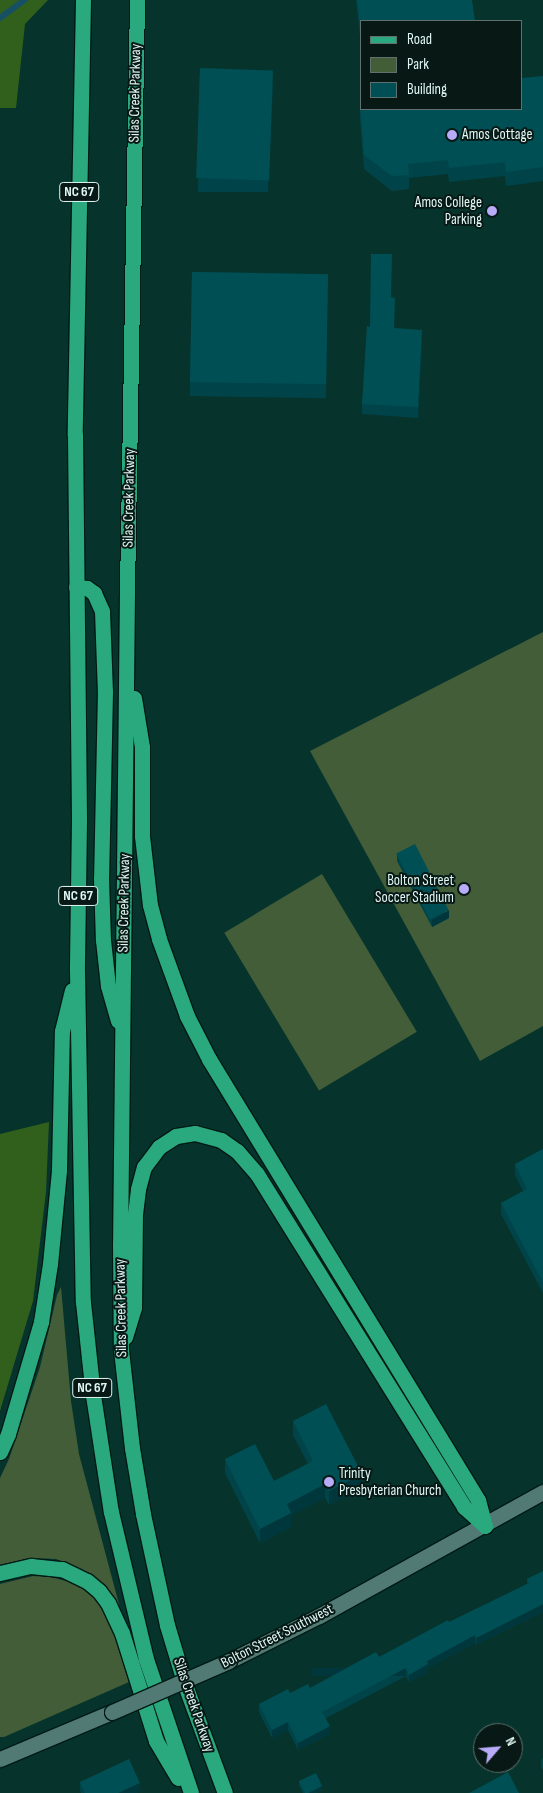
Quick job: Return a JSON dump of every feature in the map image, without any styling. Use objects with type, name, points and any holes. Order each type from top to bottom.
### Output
[{"type":"main road","name":"Silas Creek Parkway","points":[[83,0],[75,436],[79,820],[77,971],[83,1302],[93,1395],[111,1512],[126,1582],[154,1684],[189,1793]]},
{"type":"main road","name":"Silas Creek Parkway","points":[[137,0],[122,1037],[121,1350],[133,1456],[143,1514],[167,1625],[185,1685],[225,1793]]},
{"type":"main road","points":[[76,587],[86,588],[94,593],[102,611],[105,691],[101,878],[103,940],[108,986],[122,1037]]},
{"type":"main road","points":[[128,654],[142,747],[142,836],[150,905],[162,948],[187,1016],[209,1059],[478,1500],[485,1526]]},
{"type":"main road","points":[[0,1452],[8,1434],[41,1322],[50,1264],[59,1170],[62,1031],[77,971]]},
{"type":"main road","points":[[121,1350],[134,1308],[136,1214],[138,1189],[144,1167],[159,1147],[176,1136],[195,1133],[221,1140],[237,1151],[257,1174],[464,1507],[485,1526]]},
{"type":"main road","points":[[0,1574],[31,1566],[62,1569],[87,1581],[99,1591],[108,1603],[122,1633],[156,1741],[189,1793]]},
{"type":"street","name":"Bolton Street Southwest","points":[[0,1759],[228,1661],[319,1616],[485,1526],[543,1492]]},
{"type":"green space","points":[[0,0],[48,0],[25,24],[16,108],[0,108]]},
{"type":"green space","name":"Bolton Street Soccer Stadium","points":[[543,632],[543,1026],[480,1061],[310,751]]},
{"type":"green space","points":[[322,874],[417,1032],[319,1090],[224,933]]},
{"type":"green space","points":[[49,1122],[46,1192],[33,1301],[0,1411],[0,1134]]},
{"type":"green space","points":[[61,1287],[71,1401],[79,1454],[120,1608],[102,1584],[82,1569],[56,1559],[34,1558],[0,1566],[0,1478],[9,1459],[40,1367],[57,1295]]},
{"type":"green space","points":[[33,1576],[50,1577],[66,1581],[83,1589],[101,1604],[118,1640],[129,1682],[4,1737],[0,1737],[0,1584]]},
{"type":"building","points":[[357,0],[472,0],[475,20],[360,20],[360,25]]},
{"type":"building","points":[[200,68],[273,71],[269,180],[196,178]]},
{"type":"building","name":"Amos Cottage","points":[[543,76],[543,167],[506,172],[505,162],[449,168],[448,160],[408,164],[409,175],[392,176],[364,155],[360,110],[523,110],[523,78]]},
{"type":"building","points":[[371,254],[392,254],[391,297],[395,298],[394,328],[422,330],[418,407],[362,404],[367,326],[370,327]]},
{"type":"building","points":[[192,272],[328,274],[326,384],[190,382]]},
{"type":"building","points":[[415,844],[449,910],[430,919],[396,854]]},
{"type":"building","points":[[543,1149],[543,1282],[501,1203],[527,1189],[515,1164]]},
{"type":"building","name":"Trinity Presbyterian Church","points":[[326,1404],[362,1474],[329,1491],[325,1484],[287,1504],[291,1513],[260,1529],[225,1459],[255,1444],[274,1481],[313,1461],[293,1421]]},
{"type":"building","points":[[543,1571],[543,1604],[476,1638],[475,1635],[427,1661],[428,1664],[409,1675],[406,1668],[322,1712],[330,1726],[298,1743],[288,1722],[272,1730],[259,1704],[288,1689],[290,1693],[308,1684],[310,1688],[376,1652],[379,1657],[448,1620],[449,1622],[529,1583],[527,1579]]},
{"type":"building","points":[[129,1759],[140,1783],[118,1793],[85,1793],[80,1782]]},
{"type":"building","points":[[316,1773],[322,1786],[305,1793],[299,1781]]},
{"type":"building","points":[[509,1773],[519,1793],[469,1793]]},
{"type":"waterway","points":[[0,18],[25,0]]},
{"type":"place","name":"Amos Cottage","points":[[452,135]]},
{"type":"place","name":"Amos College Parking","points":[[492,211]]},
{"type":"place","name":"Bolton Street Soccer Stadium","points":[[464,889]]},
{"type":"place","name":"Trinity Presbyterian Church","points":[[329,1482]]}]
